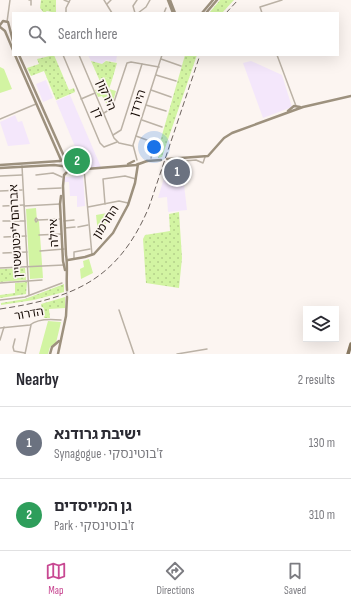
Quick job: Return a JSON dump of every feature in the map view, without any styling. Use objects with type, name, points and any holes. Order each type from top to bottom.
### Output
[{"type":"main road","points":[[348,354],[351,344]]},
{"type":"street","points":[[10,0],[8,24],[12,38]]},
{"type":"street","points":[[29,0],[31,0],[31,5]]},
{"type":"street","points":[[64,0],[69,1],[66,12]]},
{"type":"street","points":[[104,0],[111,12]]},
{"type":"street","points":[[107,4],[111,0]]},
{"type":"street","points":[[136,12],[133,6],[137,0]]},
{"type":"street","points":[[138,12],[146,7],[150,0]]},
{"type":"street","points":[[169,0],[174,12]]},
{"type":"street","points":[[203,12],[213,0]]},
{"type":"street","points":[[207,12],[217,0]]},
{"type":"street","points":[[262,12],[260,7],[282,0]]},
{"type":"street","points":[[164,12],[166,8]]},
{"type":"street","points":[[1,25],[8,13]]},
{"type":"street","points":[[1,25],[8,24]]},
{"type":"street","points":[[1,25],[8,24]]},
{"type":"street","points":[[1,25],[12,48]]},
{"type":"street","points":[[15,56],[64,156],[80,169]]},
{"type":"street","points":[[19,56],[38,103]]},
{"type":"street","name":"דן","points":[[63,56],[102,146],[106,147],[117,142],[133,146]]},
{"type":"street","name":"הירקון","points":[[79,56],[117,142]]},
{"type":"street","name":"הירדן","points":[[136,163],[133,146],[162,56]]},
{"type":"street","points":[[277,56],[295,108]]},
{"type":"street","points":[[161,59],[181,66]]},
{"type":"street","points":[[104,113],[112,108],[127,63],[131,62],[159,67]]},
{"type":"street","points":[[113,135],[121,130],[142,64]]},
{"type":"street","points":[[156,75],[176,81]]},
{"type":"street","points":[[151,90],[171,96]]},
{"type":"street","points":[[81,99],[95,93]]},
{"type":"street","points":[[171,176],[171,163],[194,160],[203,162],[206,157],[211,154],[229,134],[295,108],[351,96]]},
{"type":"street","points":[[0,119],[38,103]]},
{"type":"street","name":"איילה","points":[[38,103],[64,170],[61,188],[67,290]]},
{"type":"street","points":[[146,105],[166,111]]},
{"type":"street","points":[[142,120],[162,126]]},
{"type":"street","points":[[136,136],[154,142],[151,158]]},
{"type":"street","points":[[167,159],[206,157]]},
{"type":"street","points":[[0,166],[68,160]]},
{"type":"street","points":[[0,166],[62,166],[84,169],[161,160]]},
{"type":"street","name":"איילה","points":[[62,204],[64,177],[73,163]]},
{"type":"street","name":"החרמון","points":[[66,261],[92,255],[113,232],[128,203],[136,178],[136,163]]},
{"type":"street","name":"אברהם ליכטנשטיין","points":[[22,166],[29,295]]},
{"type":"street","points":[[84,169],[90,249],[92,255]]},
{"type":"street","points":[[36,175],[53,173],[62,177]]},
{"type":"street","points":[[0,176],[22,175]]},
{"type":"street","points":[[105,204],[103,179],[125,176],[136,178]]},
{"type":"street","points":[[38,189],[61,188]]},
{"type":"street","points":[[0,191],[23,190]]},
{"type":"street","points":[[88,207],[119,201],[128,203]]},
{"type":"street","points":[[3,206],[62,204]]},
{"type":"street","points":[[38,220],[74,220]]},
{"type":"street","name":"איילה","points":[[63,220],[66,261]]},
{"type":"street","points":[[3,221],[25,221]]},
{"type":"street","points":[[78,226],[89,225]]},
{"type":"street","points":[[64,228],[75,227]]},
{"type":"street","points":[[39,235],[63,234]]},
{"type":"street","points":[[4,237],[26,236]]},
{"type":"street","points":[[40,251],[64,249]]},
{"type":"street","points":[[75,259],[74,252],[90,249]]},
{"type":"street","points":[[3,253],[27,252]]},
{"type":"street","points":[[0,268],[66,261]]},
{"type":"street","points":[[0,283],[42,280]]},
{"type":"street","points":[[0,300],[29,295],[62,283]]},
{"type":"street","points":[[58,354],[60,338],[66,316],[67,297]]},
{"type":"street","points":[[119,310],[134,354]]},
{"type":"street","name":"הדרור","points":[[0,328],[30,325],[34,322],[42,320],[60,320]]},
{"type":"street","points":[[14,351],[25,354],[31,328],[30,325]]},
{"type":"street","points":[[0,340],[4,327]]},
{"type":"street","points":[[50,354],[52,347],[60,338]]},
{"type":"street","points":[[12,354],[14,351],[13,347],[15,339]]},
{"type":"street","points":[[55,345],[59,347]]},
{"type":"street","points":[[177,354],[207,349]]},
{"type":"shaded area","points":[[88,56],[117,56],[116,62],[106,60],[102,64],[91,61]]},
{"type":"shaded area","points":[[251,61],[282,75],[292,107],[263,118],[243,63]]},
{"type":"shaded area","points":[[46,80],[53,98],[43,102],[36,84]]},
{"type":"shaded area","points":[[70,95],[101,167],[84,168],[56,101]]},
{"type":"shaded area","points":[[15,115],[18,122],[22,121],[30,144],[8,146],[0,122]]},
{"type":"shaded area","points":[[83,176],[85,206],[77,207],[77,196],[70,196],[69,182],[64,182],[65,177]]},
{"type":"shaded area","points":[[183,176],[187,210],[168,212],[167,197],[158,198],[164,178]]},
{"type":"green space","points":[[41,0],[56,0],[56,12],[43,12],[40,8]]},
{"type":"green space","points":[[220,0],[234,0],[223,12],[210,12]]},
{"type":"green space","points":[[54,56],[69,90],[74,88],[75,92],[56,100],[44,71],[31,76],[27,68],[39,64],[37,59]]},
{"type":"green space","points":[[185,56],[197,56],[162,157],[158,158],[160,150],[158,149]]},
{"type":"green space","points":[[91,61],[102,64],[106,61],[117,63],[112,80],[105,77],[99,79]]},
{"type":"green space","points":[[0,67],[4,69],[12,89],[0,93]]},
{"type":"green space","points":[[105,77],[112,80],[109,89],[116,91],[112,105],[106,103],[102,96],[98,97],[95,90],[101,88],[99,79]]},
{"type":"green space","points":[[36,208],[37,221],[39,221],[43,278],[30,279],[26,209]]},
{"type":"green space","points":[[113,212],[100,233],[98,233],[96,215]]},
{"type":"green space","points":[[179,212],[182,258],[179,288],[146,283],[143,239],[145,235],[170,231],[169,214]]},
{"type":"green space","points":[[89,259],[93,273],[81,279],[80,269],[84,267],[83,261]]},
{"type":"green space","points":[[25,268],[26,280],[0,282],[0,269]]},
{"type":"green space","points":[[27,282],[26,294],[0,298],[0,295],[15,293],[15,283]]},
{"type":"green space","points":[[64,284],[64,292],[34,300],[1,305],[1,303],[25,299]]},
{"type":"green space","points":[[65,297],[65,308],[49,309],[50,318],[44,318],[41,304]]},
{"type":"green space","points":[[48,321],[61,322],[56,343],[50,347],[48,354],[39,354]]},
{"type":"tunnel","points":[[67,290],[67,297]]},
{"type":"railway","points":[[227,12],[238,0]]},
{"type":"railway","points":[[0,309],[50,299],[71,291],[91,281],[108,268],[123,252],[137,232],[149,207],[200,56]]},
{"type":"place","name":"גן המייסדים","points":[[77,161]]},
{"type":"place","name":"ישיבת גרודנא","points":[[177,172]]}]
